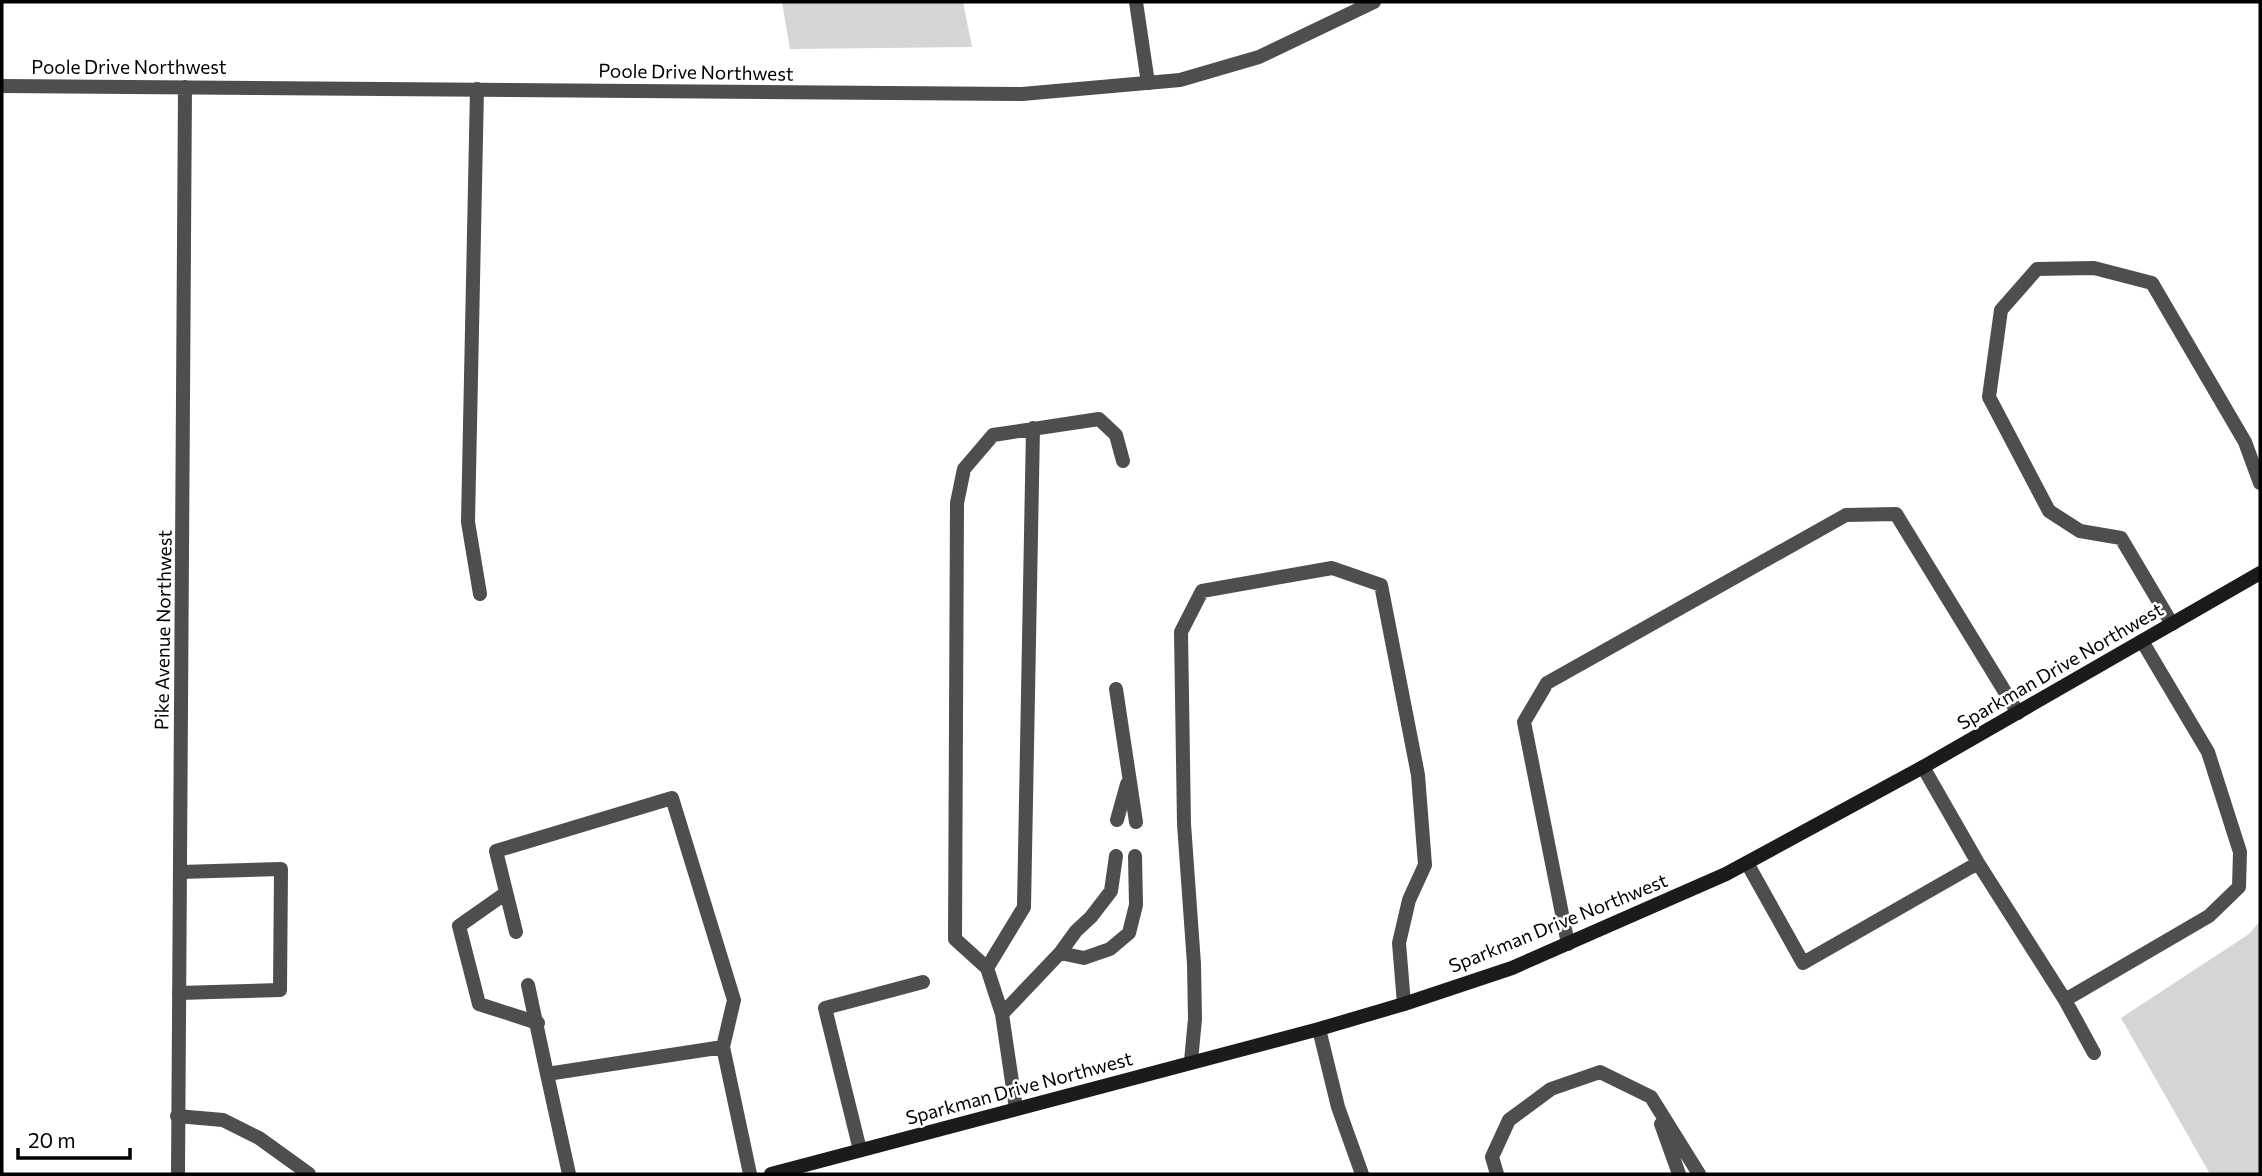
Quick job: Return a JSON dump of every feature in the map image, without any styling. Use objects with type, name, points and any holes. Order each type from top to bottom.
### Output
[{"type":"main road","name":"Sparkman Drive Northwest","points":[[771,1174],[1319,1029],[1512,968],[1746,863],[1923,767],[2260,573]]},
{"type":"street","points":[[1136,2],[1148,83]]},
{"type":"street","name":"Poole Drive Northwest","points":[[2,86],[1022,94],[1180,80],[1259,57],[1374,2]]},
{"type":"street","name":"Pike Avenue Northwest","points":[[178,1174],[185,87]]},
{"type":"street","points":[[477,89],[468,522],[480,594]]},
{"type":"street","points":[[2172,624],[2121,538],[2080,531],[2049,511],[1989,397],[2001,310],[2037,269],[2094,268],[2152,283],[2245,442],[2260,483]]},
{"type":"street","points":[[1016,1109],[1002,1014],[987,968],[955,939],[957,503],[964,469],[993,435],[1099,419],[1116,435],[1123,461]]},
{"type":"street","points":[[987,968],[1024,907],[1033,428]]},
{"type":"street","points":[[1568,944],[1524,722],[1547,683],[1846,515],[1896,514],[2018,713]]},
{"type":"street","points":[[1191,1061],[1195,1019],[1195,964],[1184,824],[1181,632],[1202,591],[1332,568],[1381,585],[1418,775],[1425,865],[1409,900],[1399,943],[1404,1004]]},
{"type":"street","points":[[2064,1000],[2209,916],[2239,887],[2240,852],[2208,752],[2142,641]]},
{"type":"street","points":[[1116,689],[1136,822]]},
{"type":"street","points":[[1923,767],[2094,1053]]},
{"type":"street","points":[[1117,820],[1129,776]]},
{"type":"street","points":[[516,932],[496,851],[672,797],[734,1000],[723,1047],[750,1174]]},
{"type":"street","points":[[1002,1014],[1060,953],[1111,891],[1116,856]]},
{"type":"street","points":[[1060,953],[1084,958],[1110,949],[1129,933],[1136,905],[1135,856]]},
{"type":"street","points":[[1746,863],[1803,963],[1978,863]]},
{"type":"street","points":[[179,993],[280,990],[281,869],[180,872]]},
{"type":"street","points":[[506,893],[459,926],[479,1004],[538,1023]]},
{"type":"street","points":[[860,1150],[825,1008],[923,982]]},
{"type":"street","points":[[528,985],[569,1174]]},
{"type":"street","points":[[1319,1029],[1338,1107],[1362,1174]]},
{"type":"street","points":[[547,1074],[723,1047]]},
{"type":"street","points":[[1497,1174],[1492,1157],[1509,1120],[1551,1089],[1601,1072],[1651,1097],[1699,1174]]},
{"type":"street","points":[[1651,1097],[1679,1174]]},
{"type":"street","points":[[177,1116],[223,1120],[259,1138],[309,1174]]},
{"type":"shaded area","points":[[782,2],[963,2],[972,47],[790,49]]},
{"type":"shaded area","points":[[2260,921],[2260,1174],[2210,1174],[2121,1018],[2249,934]]}]
